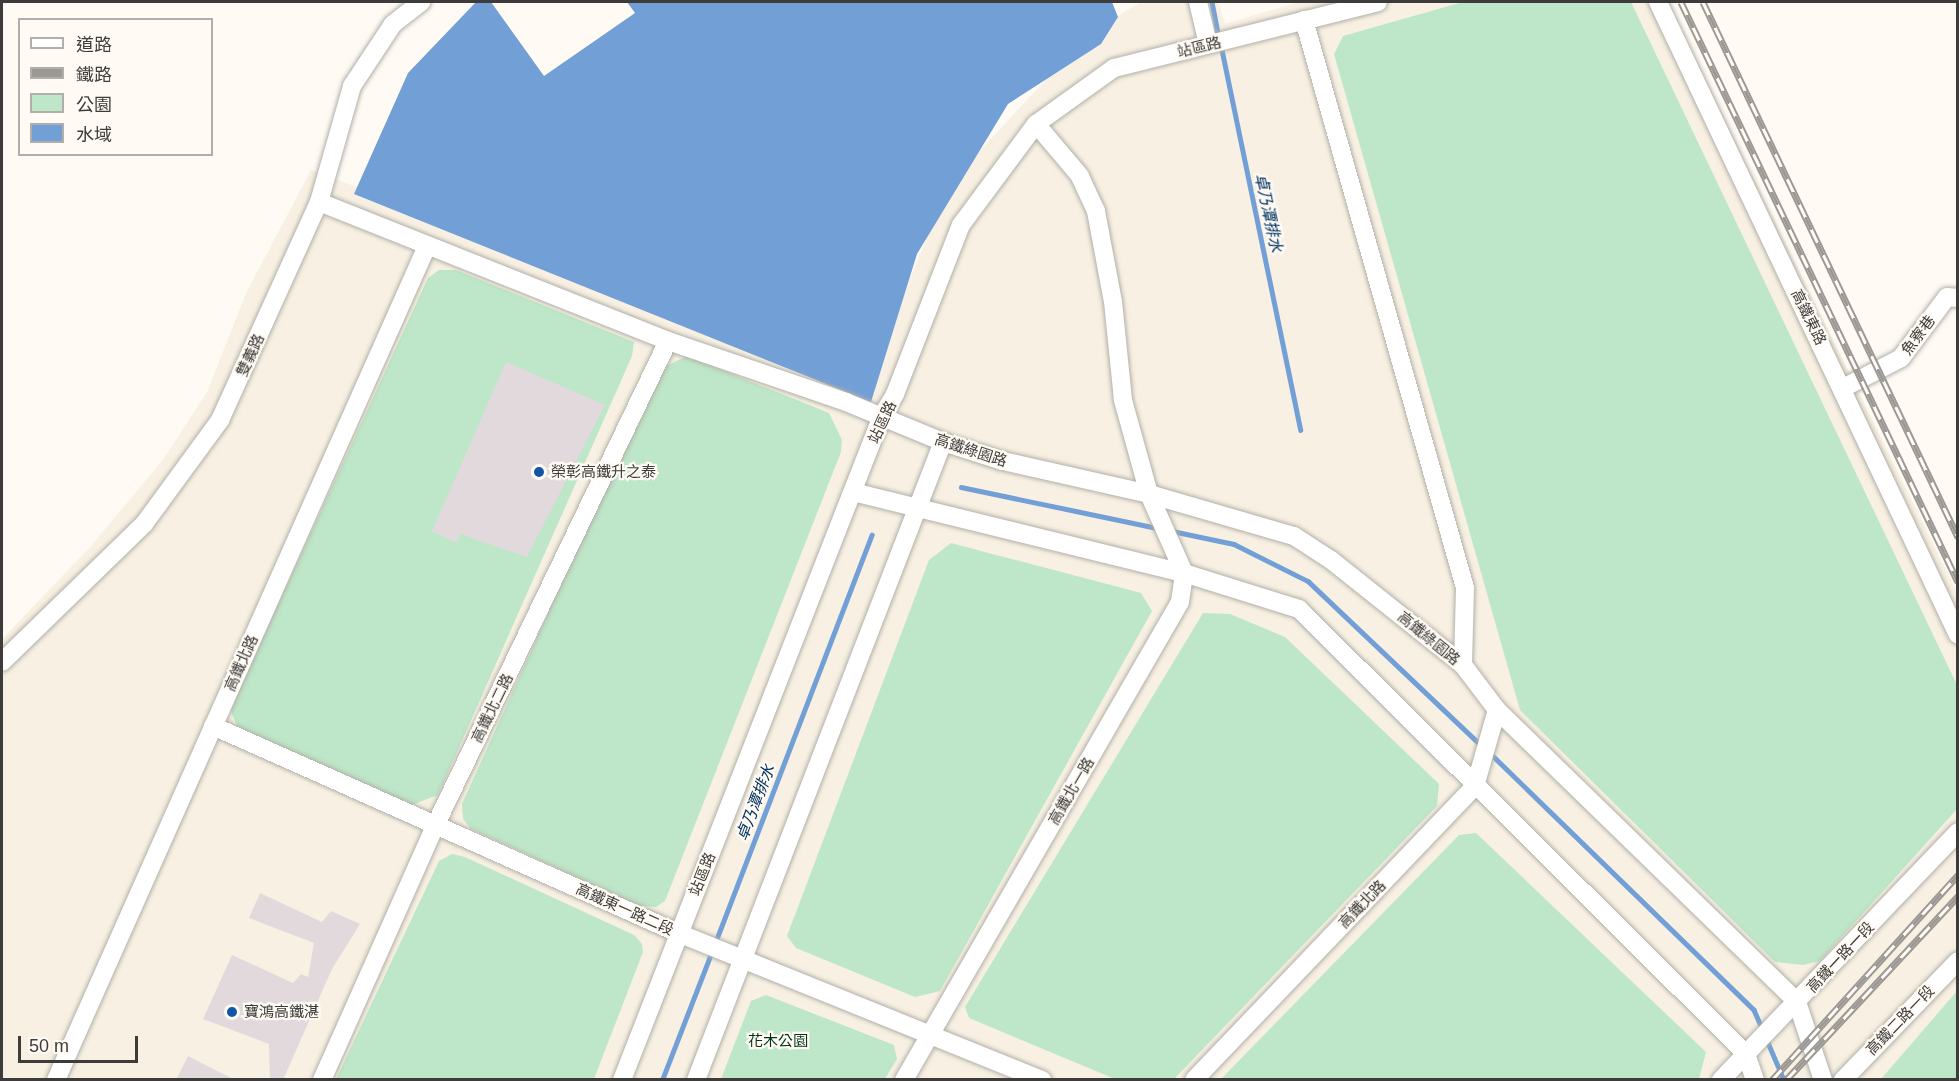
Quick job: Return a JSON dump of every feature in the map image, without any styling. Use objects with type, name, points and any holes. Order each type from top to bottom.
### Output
[{"type":"street","name":"雙義路","points":[[2,662],[144,524],[189,466],[220,420],[319,202],[352,86],[393,24],[421,2]]},
{"type":"street","points":[[1198,2],[1216,42]]},
{"type":"street","name":"站區路","points":[[622,1080],[882,416],[895,394],[961,225],[1036,124],[1114,68],[1378,2]]},
{"type":"street","name":"高鐵東路","points":[[1658,2],[1843,388],[1958,635]]},
{"type":"street","points":[[1304,20],[1465,588],[1463,665]]},
{"type":"street","points":[[1036,124],[1080,176],[1096,211],[1113,302],[1123,400],[1149,494],[1184,573]]},
{"type":"street","name":"高鐵綠園路","points":[[319,202],[668,341],[882,416],[943,442],[1003,461],[1149,494],[1294,536],[1331,560],[1463,665],[1497,710],[1797,1002],[1822,1080]]},
{"type":"street","name":"高鐵北路","points":[[56,1080],[427,246]]},
{"type":"street","name":"魚寮巷","points":[[1843,388],[1901,358],[1947,297],[1958,297]]},
{"type":"street","name":"高鐵北二路","points":[[322,1080],[436,824],[668,341]]},
{"type":"street","points":[[696,1080],[919,509],[943,442]]},
{"type":"street","points":[[853,492],[1184,573],[1299,609],[1746,1054],[1755,1080]]},
{"type":"street","name":"高鐵北一路","points":[[904,1080],[1180,602],[1184,573]]},
{"type":"street","name":"高鐵北路","points":[[1194,1080],[1475,786],[1497,710]]},
{"type":"street","name":"高鐵東一路二段","points":[[213,726],[678,933],[1042,1080]]},
{"type":"street","name":"高鐵一路一段","points":[[1721,1080],[1958,832]]},
{"type":"street","name":"高鐵二路一段","points":[[1843,1080],[1958,961]]},
{"type":"shaded area","points":[[1141,2],[1218,2],[1225,24],[1298,2],[1667,2],[1957,592],[1957,1079],[2,1080],[2,639],[91,546],[162,461],[207,392],[246,293],[311,170],[870,376],[949,184],[1088,34]]},
{"type":"green space","points":[[1463,2],[1631,2],[1957,685],[1957,809],[1820,961],[1803,965],[1775,962],[1520,710],[1334,54],[1343,36]]},
{"type":"green space","points":[[439,270],[456,270],[634,342],[632,356],[438,795],[409,806],[239,731],[230,709],[428,278]]},
{"type":"green space","points":[[687,356],[829,413],[842,440],[841,452],[665,901],[656,907],[640,906],[471,829],[463,819],[462,804],[651,385],[660,369]]},
{"type":"green space","points":[[951,543],[1141,593],[1152,611],[940,991],[915,997],[796,948],[787,936],[929,560]]},
{"type":"green space","points":[[1203,613],[1230,614],[1285,637],[1439,784],[1437,806],[1174,1079],[1115,1079],[969,1018],[965,1007]]},
{"type":"green space","points":[[1476,833],[1706,1052],[1699,1079],[1221,1079],[1459,835]]},
{"type":"green space","points":[[452,854],[465,857],[634,935],[642,944],[643,952],[594,1079],[336,1079],[439,861]]},
{"type":"green space","points":[[1957,991],[1957,1079],[1881,1079]]},
{"type":"green space","name":"花木公園","points":[[766,995],[894,1045],[897,1059],[885,1079],[721,1079],[751,1001]]},
{"type":"water","points":[[476,2],[491,2],[544,76],[635,13],[627,2],[1112,2],[1118,17],[1101,44],[1008,104],[917,254],[871,402],[354,194],[408,73]]},
{"type":"building","points":[[506,362],[605,405],[527,557],[460,534],[456,543],[432,531]]},
{"type":"building","points":[[260,893],[322,922],[331,911],[360,924],[332,969],[283,1080],[270,1080],[269,1044],[203,1019],[232,955],[293,983],[301,974],[308,977],[314,943],[249,918]]},
{"type":"building","points":[[188,1056],[235,1080],[176,1080]]},
{"type":"waterway","name":"卓乃潭排水","points":[[1212,2],[1219,37]]},
{"type":"waterway","name":"卓乃潭排水","points":[[1221,45],[1301,430]]},
{"type":"waterway","points":[[961,487],[1158,528]]},
{"type":"waterway","points":[[1172,531],[1234,544],[1308,581],[1481,745]]},
{"type":"waterway","name":"卓乃潭排水","points":[[715,943],[872,535]]},
{"type":"waterway","points":[[1490,753],[1754,1010],[1763,1030]]},
{"type":"waterway","name":"卓乃潭排水","points":[[662,1080],[712,951]]},
{"type":"waterway","points":[[1766,1038],[1784,1080]]},
{"type":"railway","points":[[1681,2],[1958,582]]},
{"type":"railway","points":[[1703,2],[1958,537]]},
{"type":"railway","points":[[1772,1080],[1958,875]]},
{"type":"railway","points":[[1786,1080],[1958,896]]},
{"type":"place","name":"榮彰高鐵升之泰","points":[[539,472]]},
{"type":"place","name":"寶鴻高鐵湛","points":[[232,1012]]}]
